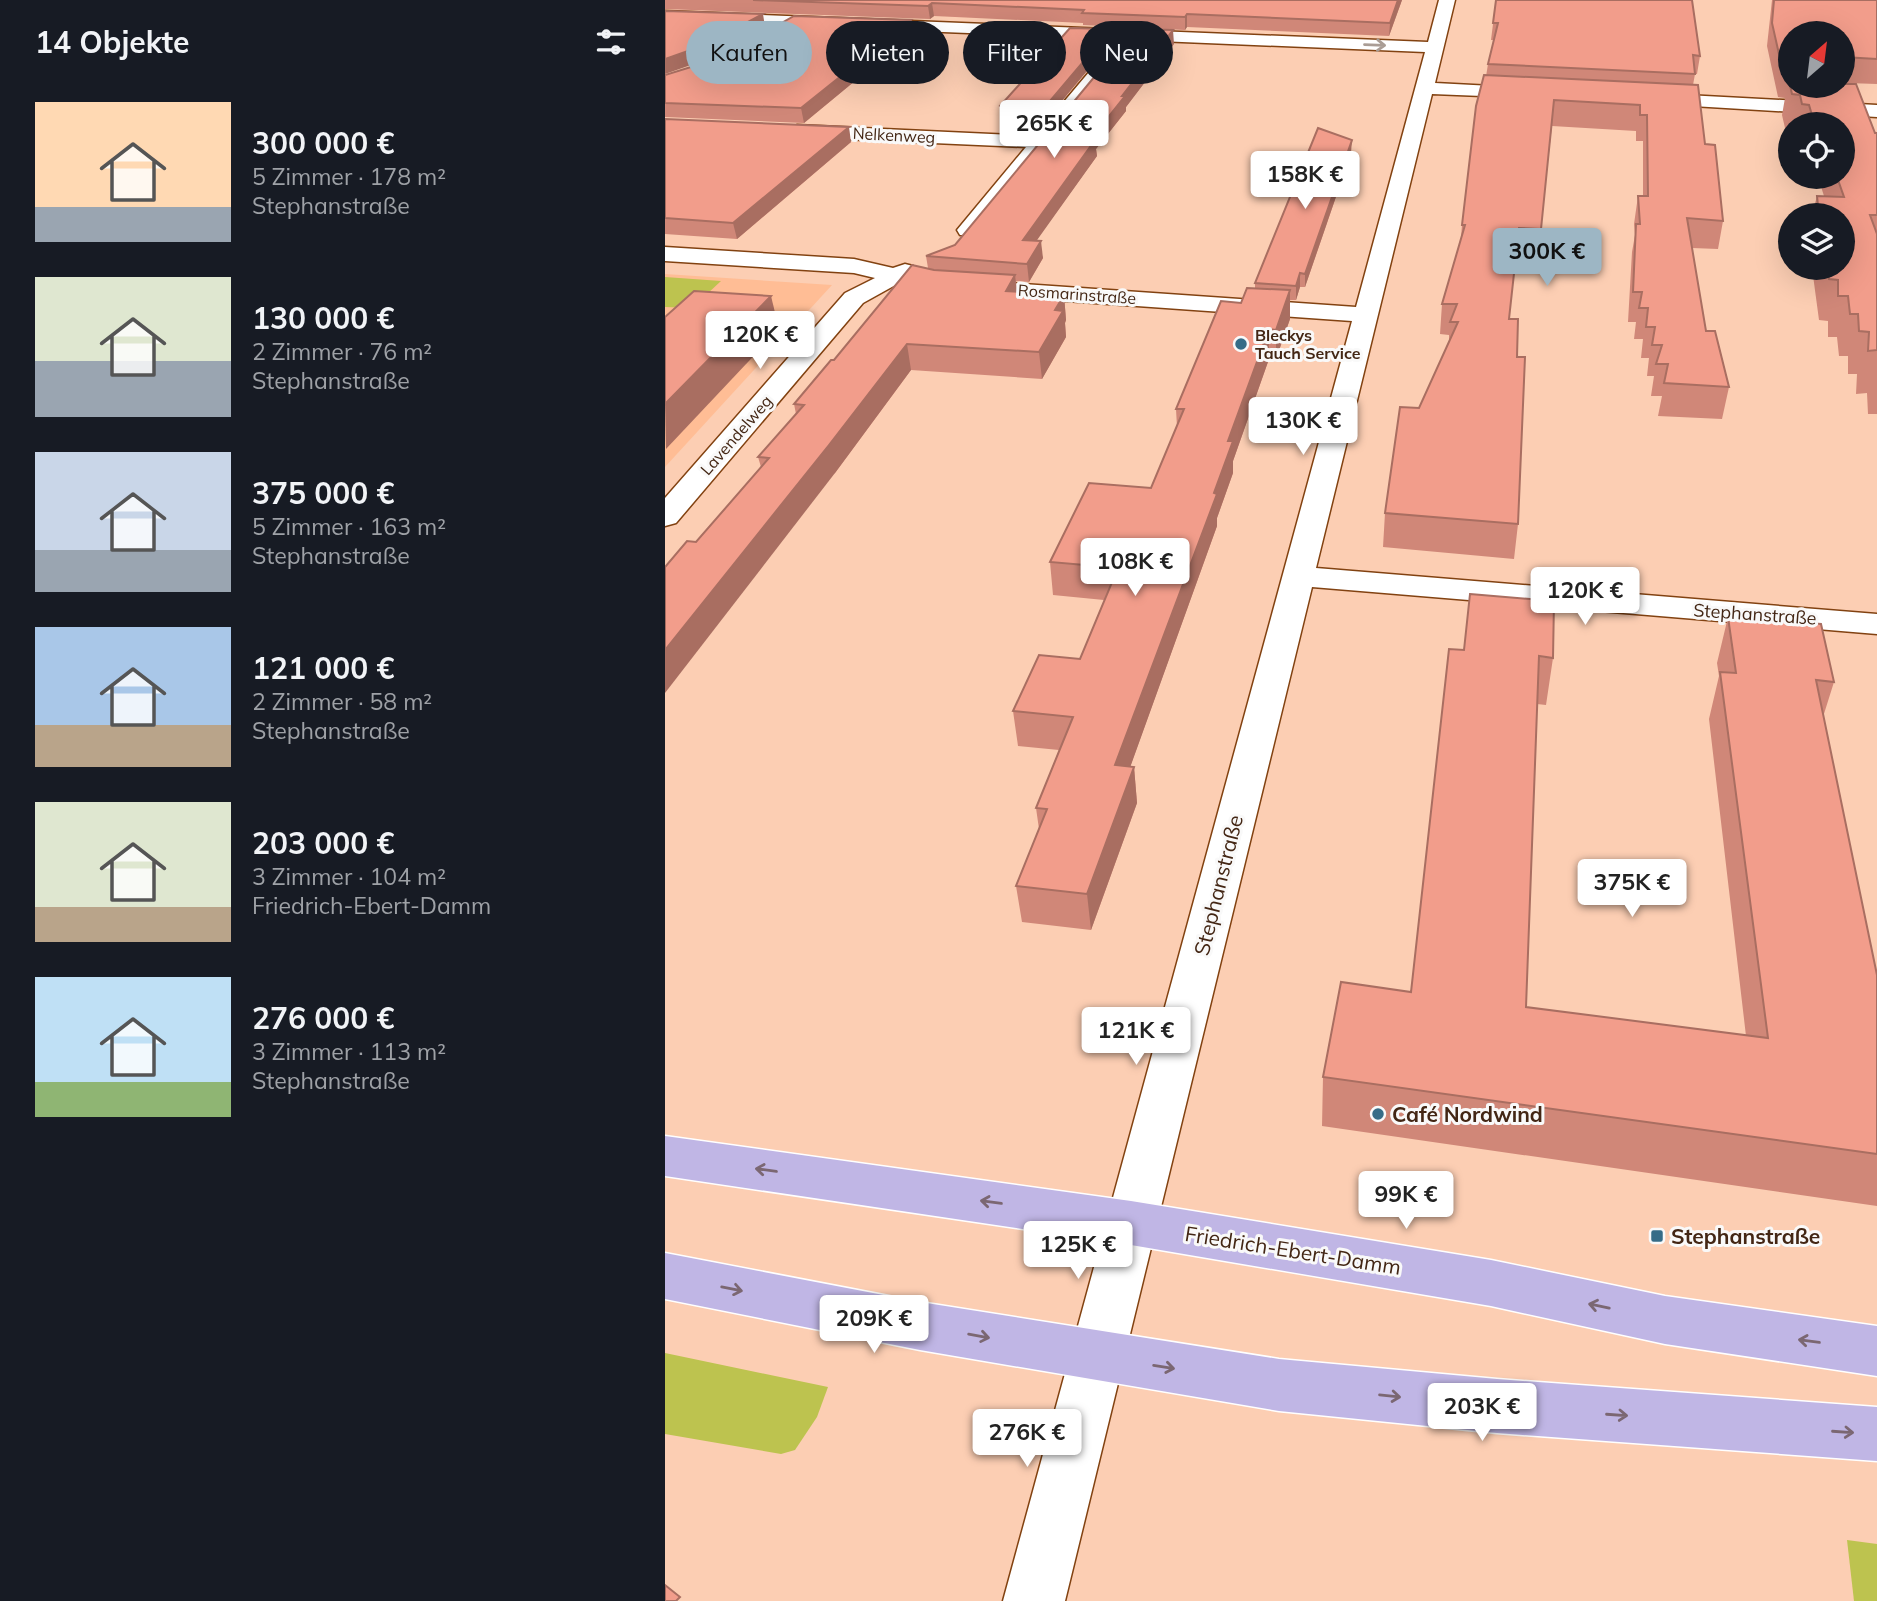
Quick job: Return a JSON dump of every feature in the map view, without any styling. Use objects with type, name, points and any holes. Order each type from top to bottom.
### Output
[{"type":"main road","name":"Friedrich-Ebert-Damm","points":[[665,1156],[1131,1223],[1491,1283],[1665,1320],[1877,1351]]},
{"type":"main road","points":[[665,1276],[1097,1357],[1279,1385],[1877,1434]]},
{"type":"street","name":"Stephanstraße","points":[[1034,1601],[1447,0]]},
{"type":"street","points":[[853,21],[871,8]]},
{"type":"street","points":[[665,16],[793,21]]},
{"type":"street","points":[[949,27],[1080,33]]},
{"type":"street","points":[[1173,37],[1434,47]]},
{"type":"street","points":[[955,246],[1088,84]]},
{"type":"street","points":[[1423,88],[1550,94]]},
{"type":"street","points":[[1625,98],[1877,111]]},
{"type":"street","name":"Nelkenweg","points":[[783,130],[1039,142]]},
{"type":"street","name":"Rosmarinstraße","points":[[665,254],[854,266],[939,285],[1365,314]]},
{"type":"street","name":"Lavendelweg","points":[[665,517],[854,298],[896,274],[934,261]]},
{"type":"street","name":"Stephanstraße","points":[[1298,576],[1877,624]]},
{"type":"shaded area","points":[[665,274],[832,285],[665,467]]},
{"type":"green space","points":[[665,277],[721,281],[692,308],[665,307]]},
{"type":"green space","points":[[665,1353],[828,1387],[817,1417],[795,1450],[781,1454],[665,1434]]},
{"type":"green space","points":[[1847,1540],[1877,1544],[1877,1601],[1854,1601]]},
{"type":"building","points":[[753,0],[1398,0],[1390,23],[1187,14],[1185,17],[1082,13],[1084,10],[932,3],[928,6]]},
{"type":"building","points":[[1496,0],[1692,0],[1700,56],[1693,55],[1695,74],[1488,64],[1498,23],[1493,23]]},
{"type":"building","points":[[1774,0],[1877,0],[1877,59],[1855,58],[1855,21],[1778,21],[1778,50],[1772,23]]},
{"type":"building","points":[[665,11],[763,14],[750,21],[686,21],[686,52],[665,59]]},
{"type":"building","points":[[794,16],[911,20],[826,21],[826,84],[831,84],[801,108],[665,103],[665,75],[686,69],[686,84],[812,84],[812,21],[785,21]]},
{"type":"building","points":[[1070,28],[1080,28],[1080,66],[1066,82],[1066,32]]},
{"type":"building","points":[[1484,75],[1698,85],[1705,144],[1715,145],[1723,221],[1687,218],[1706,331],[1715,331],[1729,387],[1664,383],[1668,364],[1656,364],[1662,345],[1652,345],[1655,327],[1646,327],[1648,308],[1639,308],[1642,292],[1633,292],[1636,224],[1640,224],[1638,196],[1648,196],[1647,115],[1640,115],[1640,105],[1554,100],[1541,229],[1519,228],[1509,319],[1518,319],[1517,357],[1525,357],[1518,524],[1385,513],[1400,407],[1419,408],[1458,322],[1450,322],[1457,304],[1442,304],[1465,225],[1462,225],[1476,106]]},
{"type":"building","points":[[1020,84],[1064,84],[1034,120],[1016,119],[1000,106]]},
{"type":"building","points":[[1088,84],[1131,84],[1090,140],[1095,140],[1023,240],[1041,241],[1027,264],[926,256],[955,245]]},
{"type":"building","points":[[1856,84],[1877,133],[1877,215],[1870,215],[1877,234],[1877,350],[1868,351],[1869,332],[1859,331],[1858,314],[1850,314],[1848,296],[1838,296],[1838,280],[1855,280],[1855,203],[1818,203],[1817,196],[1844,197],[1841,189],[1855,189],[1855,112],[1811,112],[1809,105],[1802,104],[1801,98],[1855,98]]},
{"type":"building","points":[[665,119],[849,127],[733,223],[665,218]]},
{"type":"building","points":[[1318,128],[1352,140],[1305,274],[1300,273],[1296,286],[1255,283]]},
{"type":"building","points":[[912,265],[934,270],[1015,275],[1006,291],[1064,295],[1055,310],[1063,311],[1039,352],[907,344],[665,650],[665,567],[687,541],[696,542],[769,458],[758,457],[804,405],[794,404]]},
{"type":"building","points":[[1247,288],[1290,290],[1276,330],[1269,329],[1228,441],[1233,441],[1214,493],[1217,494],[1115,765],[1134,767],[1087,894],[1016,886],[1047,809],[1036,808],[1073,717],[1013,711],[1039,655],[1080,659],[1118,568],[1050,562],[1089,483],[1151,488],[1184,409],[1176,409],[1221,301],[1241,303]]},
{"type":"building","points":[[694,291],[771,296],[665,404],[665,317]]},
{"type":"building","points":[[1470,594],[1554,601],[1553,658],[1539,656],[1526,1007],[1768,1038],[1720,672],[1736,673],[1728,617],[1821,624],[1834,682],[1816,680],[1877,975],[1877,1154],[1323,1077],[1341,982],[1411,992],[1449,649],[1464,650]]},
{"type":"building","points":[[665,1585],[680,1597],[676,1601],[665,1601]]},
{"type":"place","name":"Bleckys Tauch Service","points":[[1241,344]]},
{"type":"place","name":"Café Nordwind","points":[[1378,1114]]},
{"type":"place","name":"Stephanstraße","points":[[1657,1236]]}]
